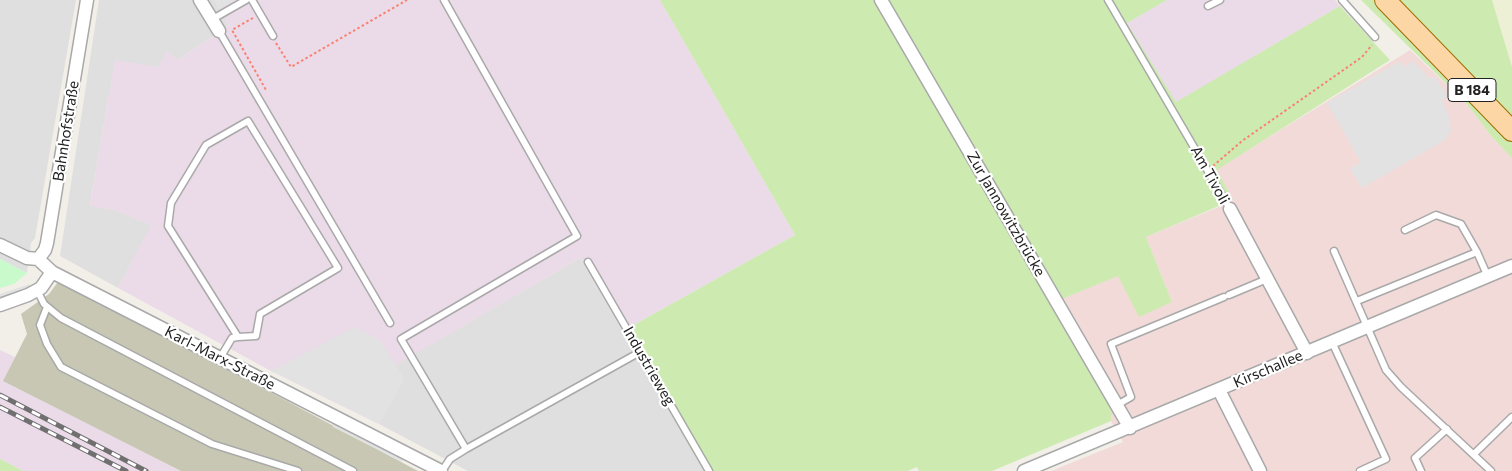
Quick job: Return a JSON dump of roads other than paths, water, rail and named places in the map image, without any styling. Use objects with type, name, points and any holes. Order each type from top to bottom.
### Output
[{"type":"main road","name":"B 184","points":[[1385,0],[1512,131]]},
{"type":"street","name":"Bahnhofstraße","points":[[38,259],[45,250],[47,243],[87,0]]},
{"type":"street","name":"Zur Jannowitzbrücke","points":[[881,0],[1130,428]]},
{"type":"street","points":[[202,1],[211,20],[219,31]]},
{"type":"street","name":"Am Tivoli","points":[[1230,210],[1307,353]]},
{"type":"street","name":"Karl-Marx-Straße","points":[[0,245],[27,258],[38,259],[52,272],[441,471]]},
{"type":"street","name":"Kirschallee","points":[[1024,471],[1512,266]]},
{"type":"street","points":[[0,305],[37,290],[48,281],[52,272]]},
{"type":"street","points":[[1219,390],[1260,471]]},
{"type":"lane","points":[[211,20],[246,0]]},
{"type":"lane","points":[[252,0],[273,36]]},
{"type":"lane","points":[[444,0],[577,236],[400,339],[466,449]]},
{"type":"lane","name":"Am Tivoli","points":[[1108,0],[1230,210]]},
{"type":"lane","points":[[1208,6],[1220,0]]},
{"type":"lane","points":[[1342,0],[1375,37]]},
{"type":"lane","points":[[219,31],[390,323]]},
{"type":"lane","points":[[220,358],[232,338],[256,336],[260,314],[338,268],[248,121],[206,145],[171,203],[168,226],[238,337]]},
{"type":"lane","points":[[1405,230],[1436,215],[1461,224],[1477,252],[1488,277]]},
{"type":"lane","points":[[1334,252],[1386,370],[1401,387],[1491,471]]},
{"type":"lane","points":[[1357,301],[1477,252]]},
{"type":"lane","name":"Industrieweg","points":[[588,262],[709,471]]},
{"type":"lane","points":[[1117,405],[1131,397],[1111,344],[1267,279]]},
{"type":"lane","points":[[37,290],[47,307],[61,318],[354,471]]},
{"type":"lane","points":[[47,307],[40,325],[47,344],[61,367],[212,444],[298,471]]},
{"type":"lane","points":[[1332,342],[1386,459],[1360,471]]},
{"type":"lane","points":[[441,471],[450,459],[466,449],[640,352]]},
{"type":"lane","points":[[1474,454],[1512,417]]},
{"type":"lane","points":[[1421,471],[1415,458],[1447,429]]},
{"type":"railway","points":[[0,395],[146,471]]},
{"type":"railway","points":[[0,407],[126,471]]}]
